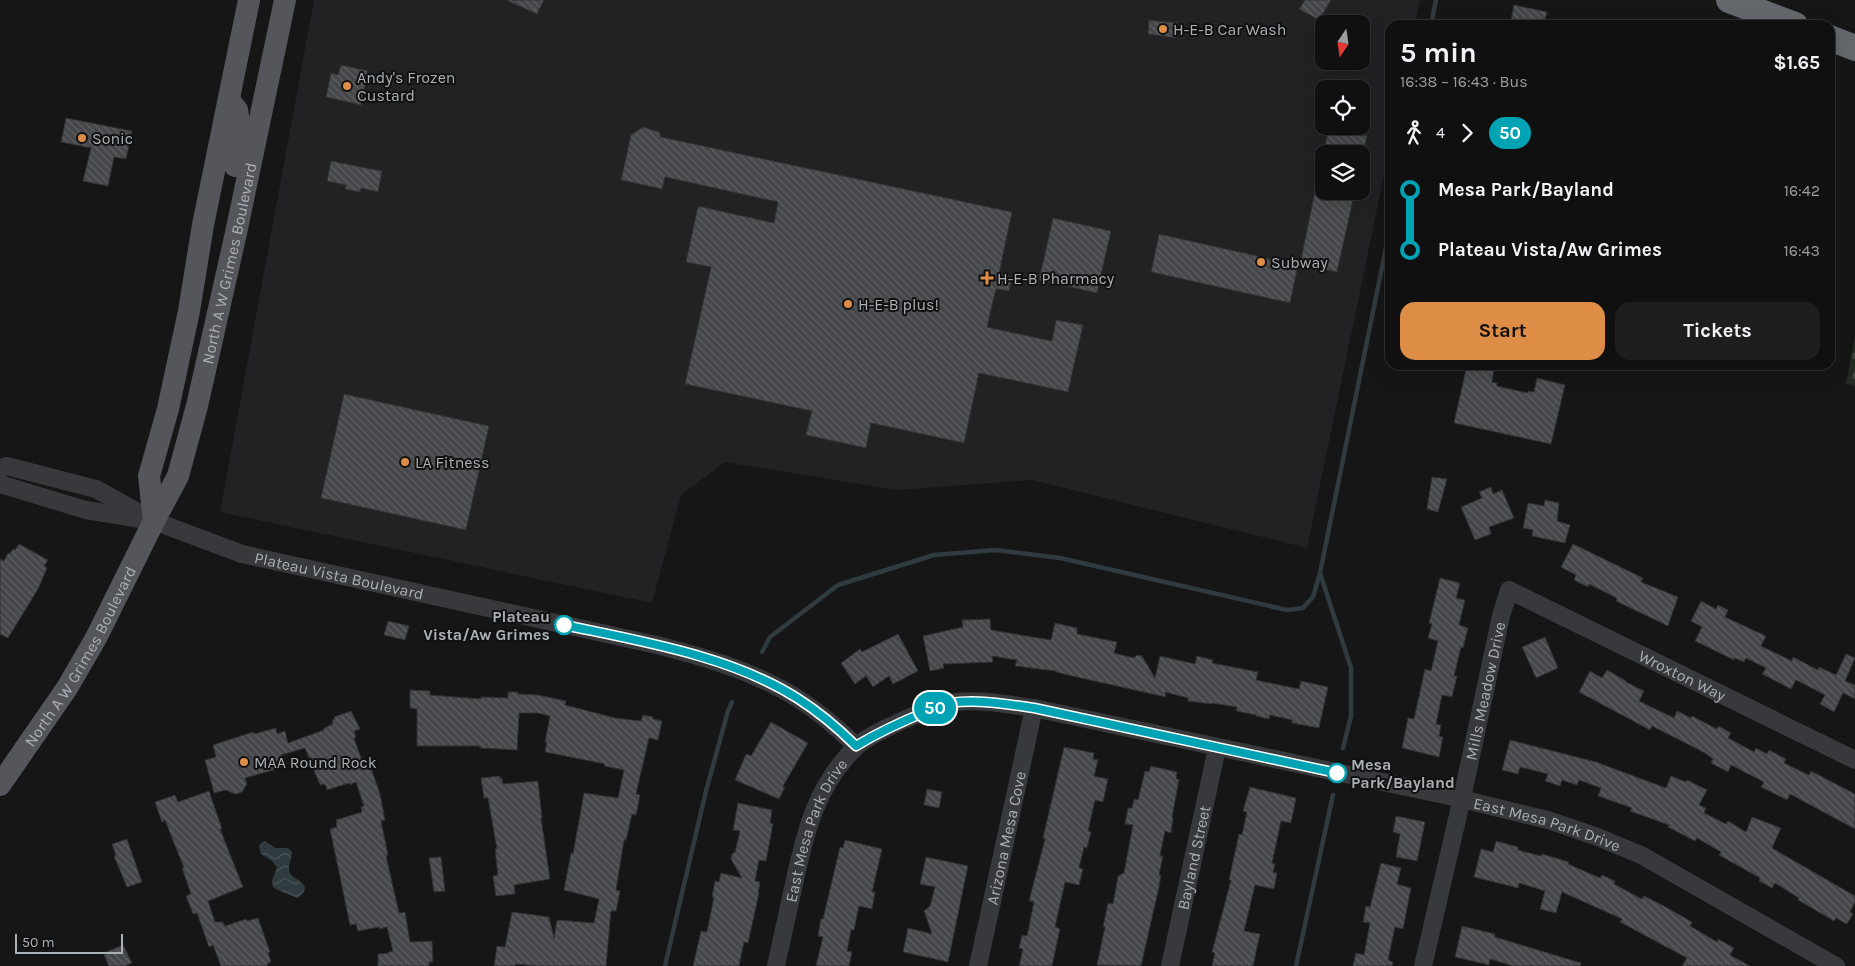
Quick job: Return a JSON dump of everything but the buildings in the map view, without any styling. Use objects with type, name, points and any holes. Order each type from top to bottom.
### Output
[{"type":"highway","points":[[1730,0],[1782,20]]},
{"type":"highway","points":[[1835,40],[1855,48]]},
{"type":"main road","name":"North A W Grimes Boulevard","points":[[154,521],[149,476],[168,409],[187,321],[203,225],[249,0]]},
{"type":"main road","name":"North A W Grimes Boulevard","points":[[0,786],[72,680],[96,638],[178,476],[197,406],[236,233],[285,0]]},
{"type":"main road","points":[[224,283],[224,223],[241,136],[237,110],[229,100]]},
{"type":"street","name":"Plateau Vista Boulevard","points":[[0,468],[7,466],[96,488],[154,521],[242,554],[661,646],[706,658],[752,675],[796,697],[830,722],[856,746]]},
{"type":"street","name":"Plateau Vista Boulevard","points":[[0,482],[3,485],[86,510],[154,521]]},
{"type":"street","name":"Wroxton Way","points":[[1509,590],[1855,760]]},
{"type":"street","name":"Mills Meadow Drive","points":[[1423,966],[1462,798],[1501,616],[1509,590]]},
{"type":"street","name":"East Mesa Park Drive","points":[[776,966],[804,835],[816,803],[836,769],[856,746],[878,732],[948,703],[974,702],[1002,703],[1034,708],[1462,798],[1548,820],[1595,836],[1641,855],[1836,966]]},
{"type":"street","name":"Arizona Mesa Cove","points":[[978,966],[1034,708]]},
{"type":"street","name":"Bayland Street","points":[[1170,966],[1217,748]]},
{"type":"shaded area","points":[[314,0],[1420,0],[1416,20],[1385,20],[1385,170],[1307,548],[1032,480],[896,490],[725,462],[681,495],[652,603],[220,512]]},
{"type":"green space","points":[[1855,336],[1855,386],[1846,384]]},
{"type":"water","points":[[265,841],[275,848],[288,848],[292,852],[290,873],[302,883],[305,889],[298,898],[273,887],[272,881],[277,867],[272,861],[261,854],[259,847]]},
{"type":"waterway","points":[[1432,20],[1436,0]]},
{"type":"waterway","points":[[1343,748],[1351,716],[1351,668],[1320,573],[1385,253]]},
{"type":"waterway","points":[[762,652],[770,637],[838,585],[934,555],[995,550],[1060,558],[1287,610],[1303,608],[1313,597],[1320,573]]},
{"type":"waterway","points":[[665,966],[706,791],[732,702]]},
{"type":"waterway","points":[[1296,966],[1333,795]]},
{"type":"bus line","name":"50","points":[[564,625],[661,646],[706,658],[752,675],[796,697],[830,722],[856,746],[878,732],[948,703],[1002,703],[1034,708],[1337,773]]},
{"type":"place","name":"H-E-B Car Wash","points":[[1163,29]]},
{"type":"place","name":"Andy's Frozen Custard","points":[[347,86]]},
{"type":"place","name":"Sonic","points":[[82,138]]},
{"type":"place","name":"Subway","points":[[1261,262]]},
{"type":"place","name":"H-E-B Pharmacy","points":[[987,278]]},
{"type":"place","name":"H-E-B plus!","points":[[848,304]]},
{"type":"place","name":"LA Fitness","points":[[405,462]]},
{"type":"place","name":"Plateau Vista/Aw Grimes","points":[[564,625]]},
{"type":"place","name":"MAA Round Rock","points":[[244,762]]},
{"type":"place","name":"Mesa Park/Bayland","points":[[1337,773]]}]
